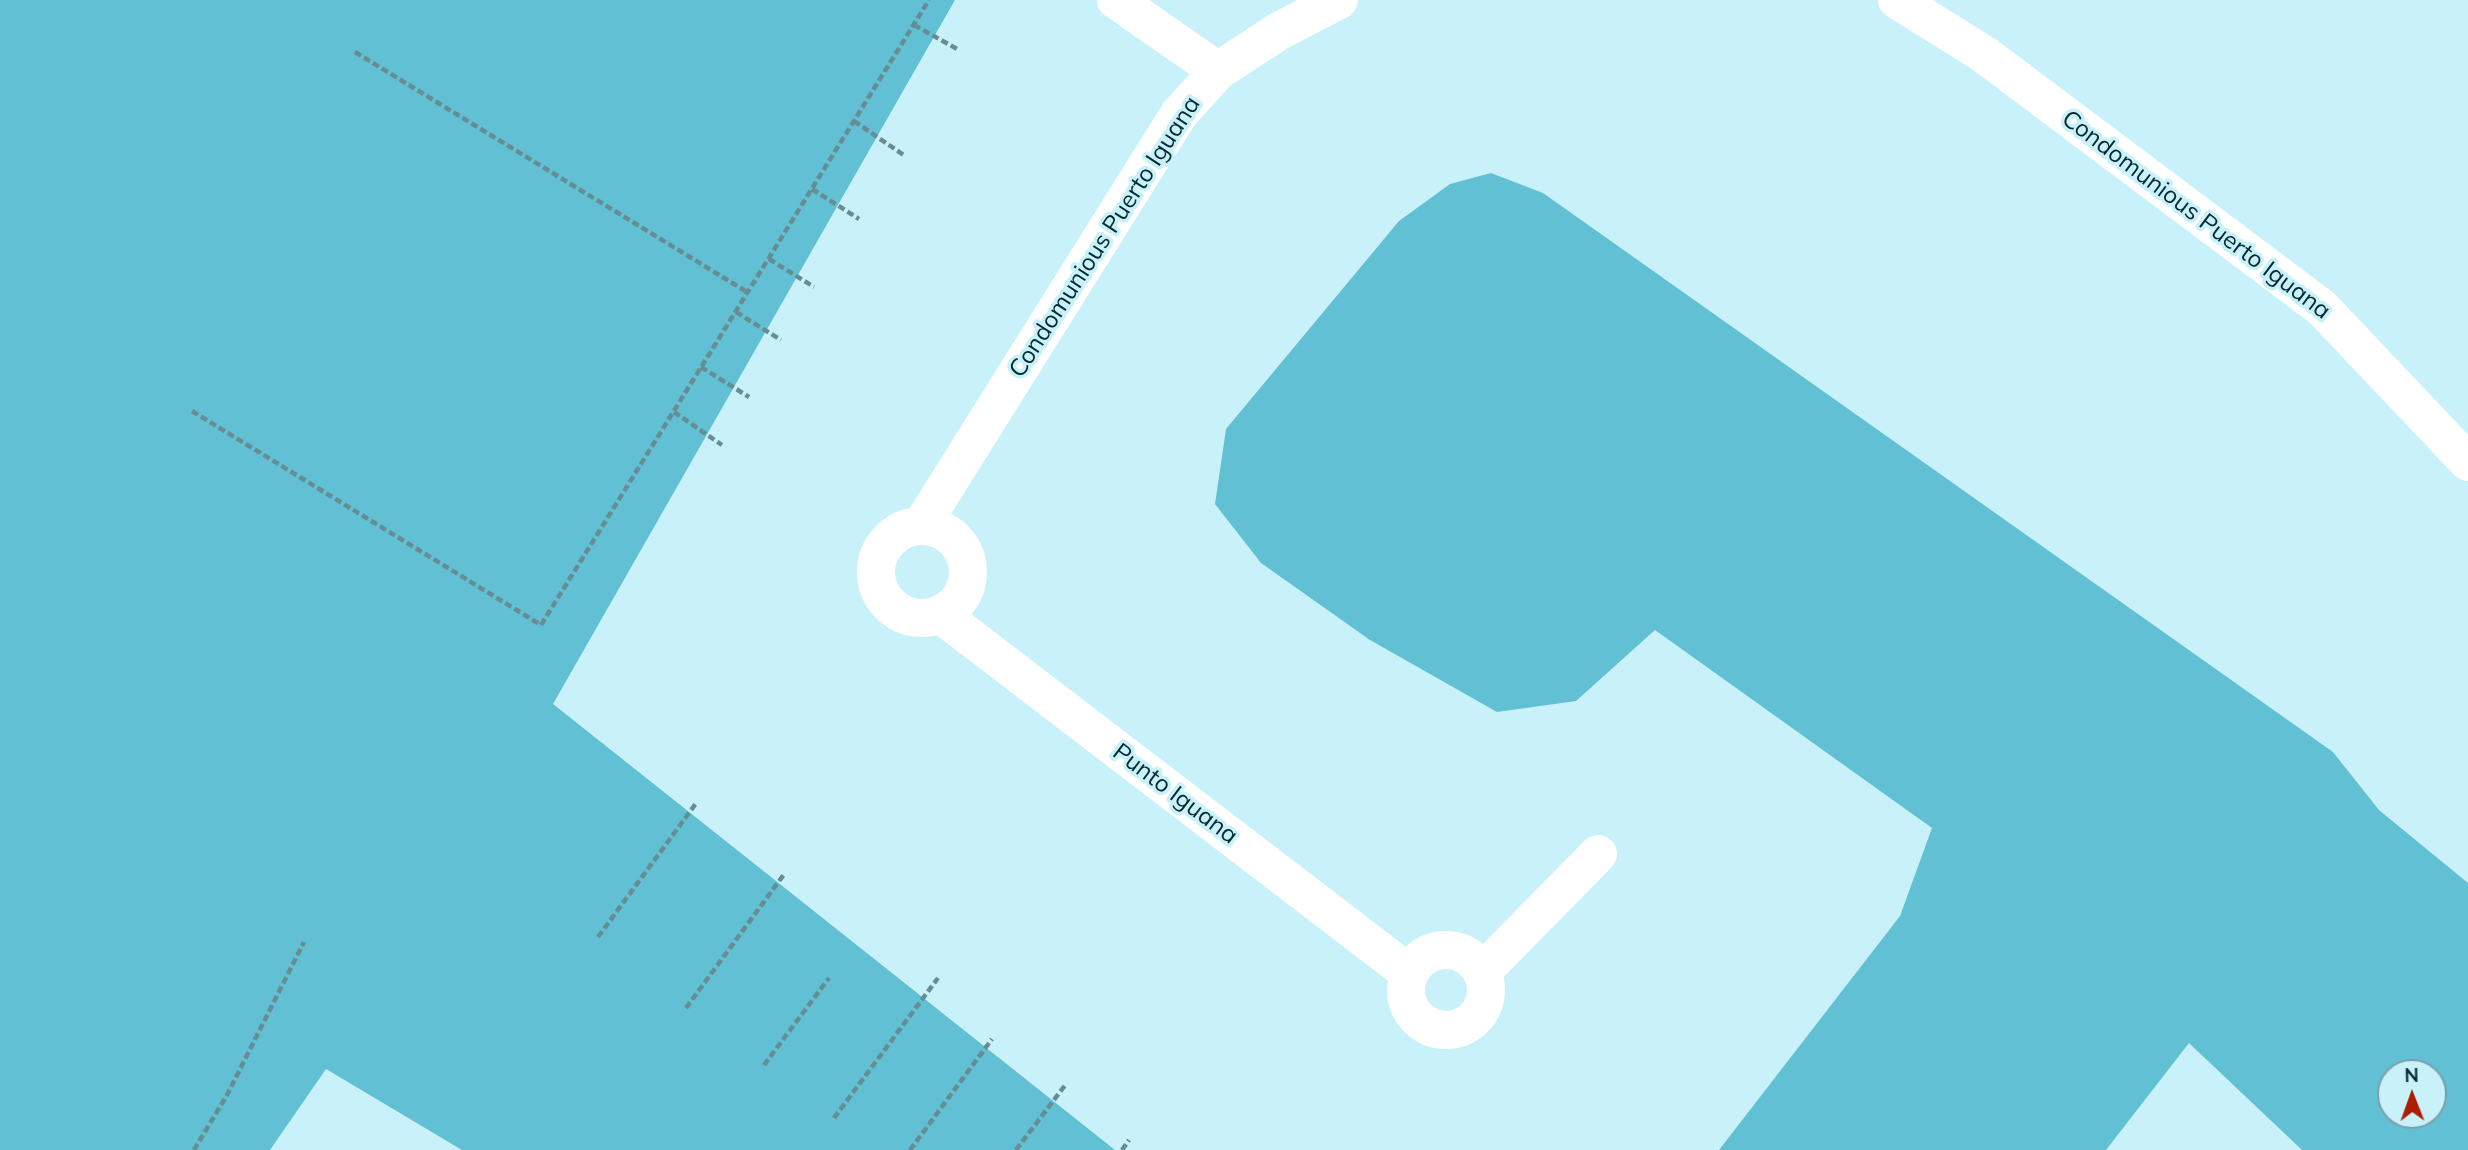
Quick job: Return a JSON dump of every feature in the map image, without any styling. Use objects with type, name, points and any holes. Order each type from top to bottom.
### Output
[{"type":"street","points":[[1116,0],[1218,71]]},
{"type":"street","name":"Condomunious Puerto Iguana","points":[[921,526],[1179,114],[1218,71],[1279,31],[1339,0]]},
{"type":"street","name":"Condomunious Puerto Iguana","points":[[1897,0],[1986,55],[2322,308],[2468,462]]},
{"type":"street","points":[[921,526],[936,528],[951,536],[962,549],[968,564],[968,580],[962,595],[952,607],[940,614],[925,618],[908,616],[894,609],[883,596],[876,581],[876,565],[881,550],[891,538],[904,529],[921,526]]},
{"type":"street","name":"Punto Iguana","points":[[940,614],[1409,973]]},
{"type":"street","points":[[1482,972],[1598,854]]},
{"type":"street","points":[[1442,950],[1456,951],[1468,957],[1482,972],[1486,992],[1480,1012],[1463,1026],[1450,1030],[1429,1026],[1413,1013],[1407,1000],[1409,973],[1417,962],[1428,954],[1442,950]]},
{"type":"path","points":[[192,411],[541,625],[928,2],[918,0]]},
{"type":"path","points":[[914,25],[959,50]]},
{"type":"path","points":[[355,52],[747,292]]},
{"type":"path","points":[[854,121],[905,156]]},
{"type":"path","points":[[812,189],[859,219]]},
{"type":"path","points":[[769,259],[814,288]]},
{"type":"path","points":[[736,312],[781,340]]},
{"type":"path","points":[[701,367],[749,397]]},
{"type":"path","points":[[674,412],[722,445]]},
{"type":"path","points":[[598,937],[697,802]]},
{"type":"path","points":[[686,1008],[785,873]]},
{"type":"path","points":[[194,1150],[227,1094],[304,942]]},
{"type":"path","points":[[764,1065],[830,978]]},
{"type":"path","points":[[834,1118],[938,978]]},
{"type":"path","points":[[910,1150],[992,1039]]},
{"type":"path","points":[[1016,1150],[1066,1084]]},
{"type":"path","points":[[1122,1150],[1129,1140]]},
{"type":"water","points":[[0,0],[955,0],[553,704],[1115,1150],[462,1150],[326,1069],[270,1150],[0,1150]]},
{"type":"water","points":[[1491,173],[1543,193],[2333,752],[2379,810],[2468,883],[2468,1150],[2302,1150],[2189,1043],[2106,1150],[1719,1150],[1900,916],[1932,828],[1655,630],[1576,701],[1497,712],[1370,640],[1261,563],[1215,504],[1226,429],[1399,221],[1450,184]]}]
